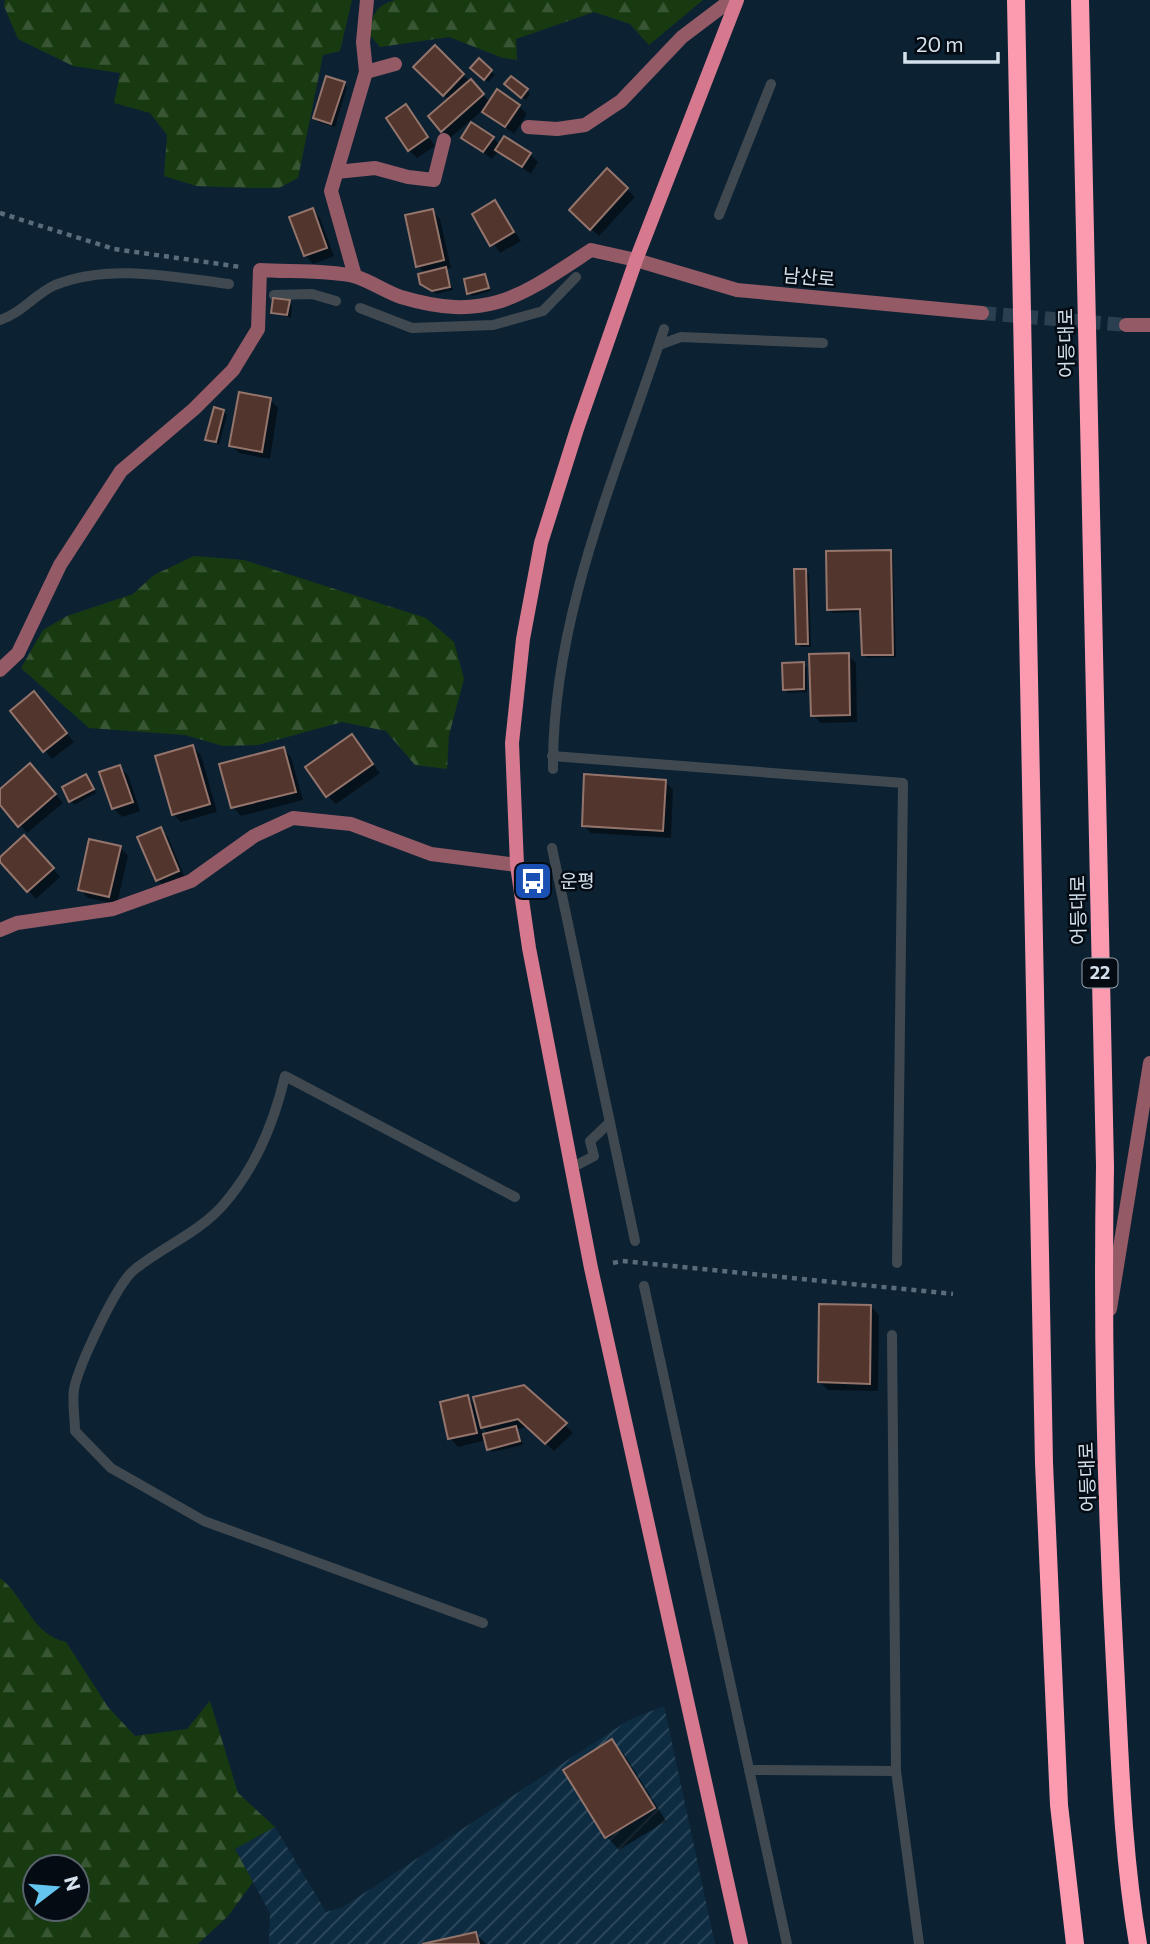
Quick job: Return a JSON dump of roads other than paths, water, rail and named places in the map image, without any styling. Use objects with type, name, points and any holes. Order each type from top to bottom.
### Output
[{"type":"main road","points":[[737,0],[636,260],[577,429],[541,543],[523,639],[512,743],[517,865],[529,948],[590,1268],[741,1944]]},
{"type":"main road","points":[[1016,0],[1044,1463],[1059,1805],[1075,1944]]},
{"type":"main road","name":"어등대로","points":[[1080,0],[1104,1152],[1104,1349],[1112,1600],[1125,1862],[1138,1944]]},
{"type":"street","points":[[0,670],[18,653],[60,565],[121,471],[194,409],[233,370],[258,329],[260,270],[355,276],[331,191],[366,72],[363,42],[367,0]]},
{"type":"street","points":[[528,127],[557,129],[585,125],[621,101],[682,37],[731,0]]},
{"type":"street","points":[[366,72],[395,64]]},
{"type":"street","points":[[337,172],[375,168],[408,177],[434,180],[444,141]]},
{"type":"street","name":"남산로","points":[[355,276],[400,296],[456,308],[490,305],[524,294],[591,250],[636,260],[737,290],[982,313]]},
{"type":"street","points":[[1126,325],[1150,325]]},
{"type":"street","points":[[0,930],[17,923],[113,909],[191,881],[254,836],[293,818],[351,824],[431,854],[517,865]]},
{"type":"street","points":[[1104,1349],[1150,1063]]},
{"type":"waterway","points":[[719,215],[771,84]]},
{"type":"waterway","points":[[0,320],[15,313],[55,285],[76,278],[119,273],[164,275],[229,284]]},
{"type":"waterway","points":[[360,308],[412,328],[493,325],[543,311],[576,277]]},
{"type":"waterway","points":[[274,295],[312,294],[336,301]]},
{"type":"waterway","points":[[553,769],[563,656],[575,601],[590,546],[664,329]]},
{"type":"waterway","points":[[659,345],[681,337],[823,343]]},
{"type":"waterway","points":[[552,756],[903,783],[897,1263]]},
{"type":"waterway","points":[[552,848],[635,1241]]},
{"type":"waterway","points":[[483,1623],[204,1521],[111,1468],[75,1431],[73,1394],[90,1345],[126,1278],[145,1262],[192,1232],[214,1214],[235,1190],[262,1144],[285,1076],[515,1197]]},
{"type":"waterway","points":[[579,1164],[594,1156],[590,1141],[610,1122]]},
{"type":"waterway","points":[[644,1286],[787,1944]]},
{"type":"waterway","points":[[892,1335],[896,1771],[919,1944]]},
{"type":"waterway","points":[[749,1770],[896,1771]]},
{"type":"tunnel","points":[[982,313],[1126,325]]},
{"type":"place","name":"운평","points":[[533,881]]}]
